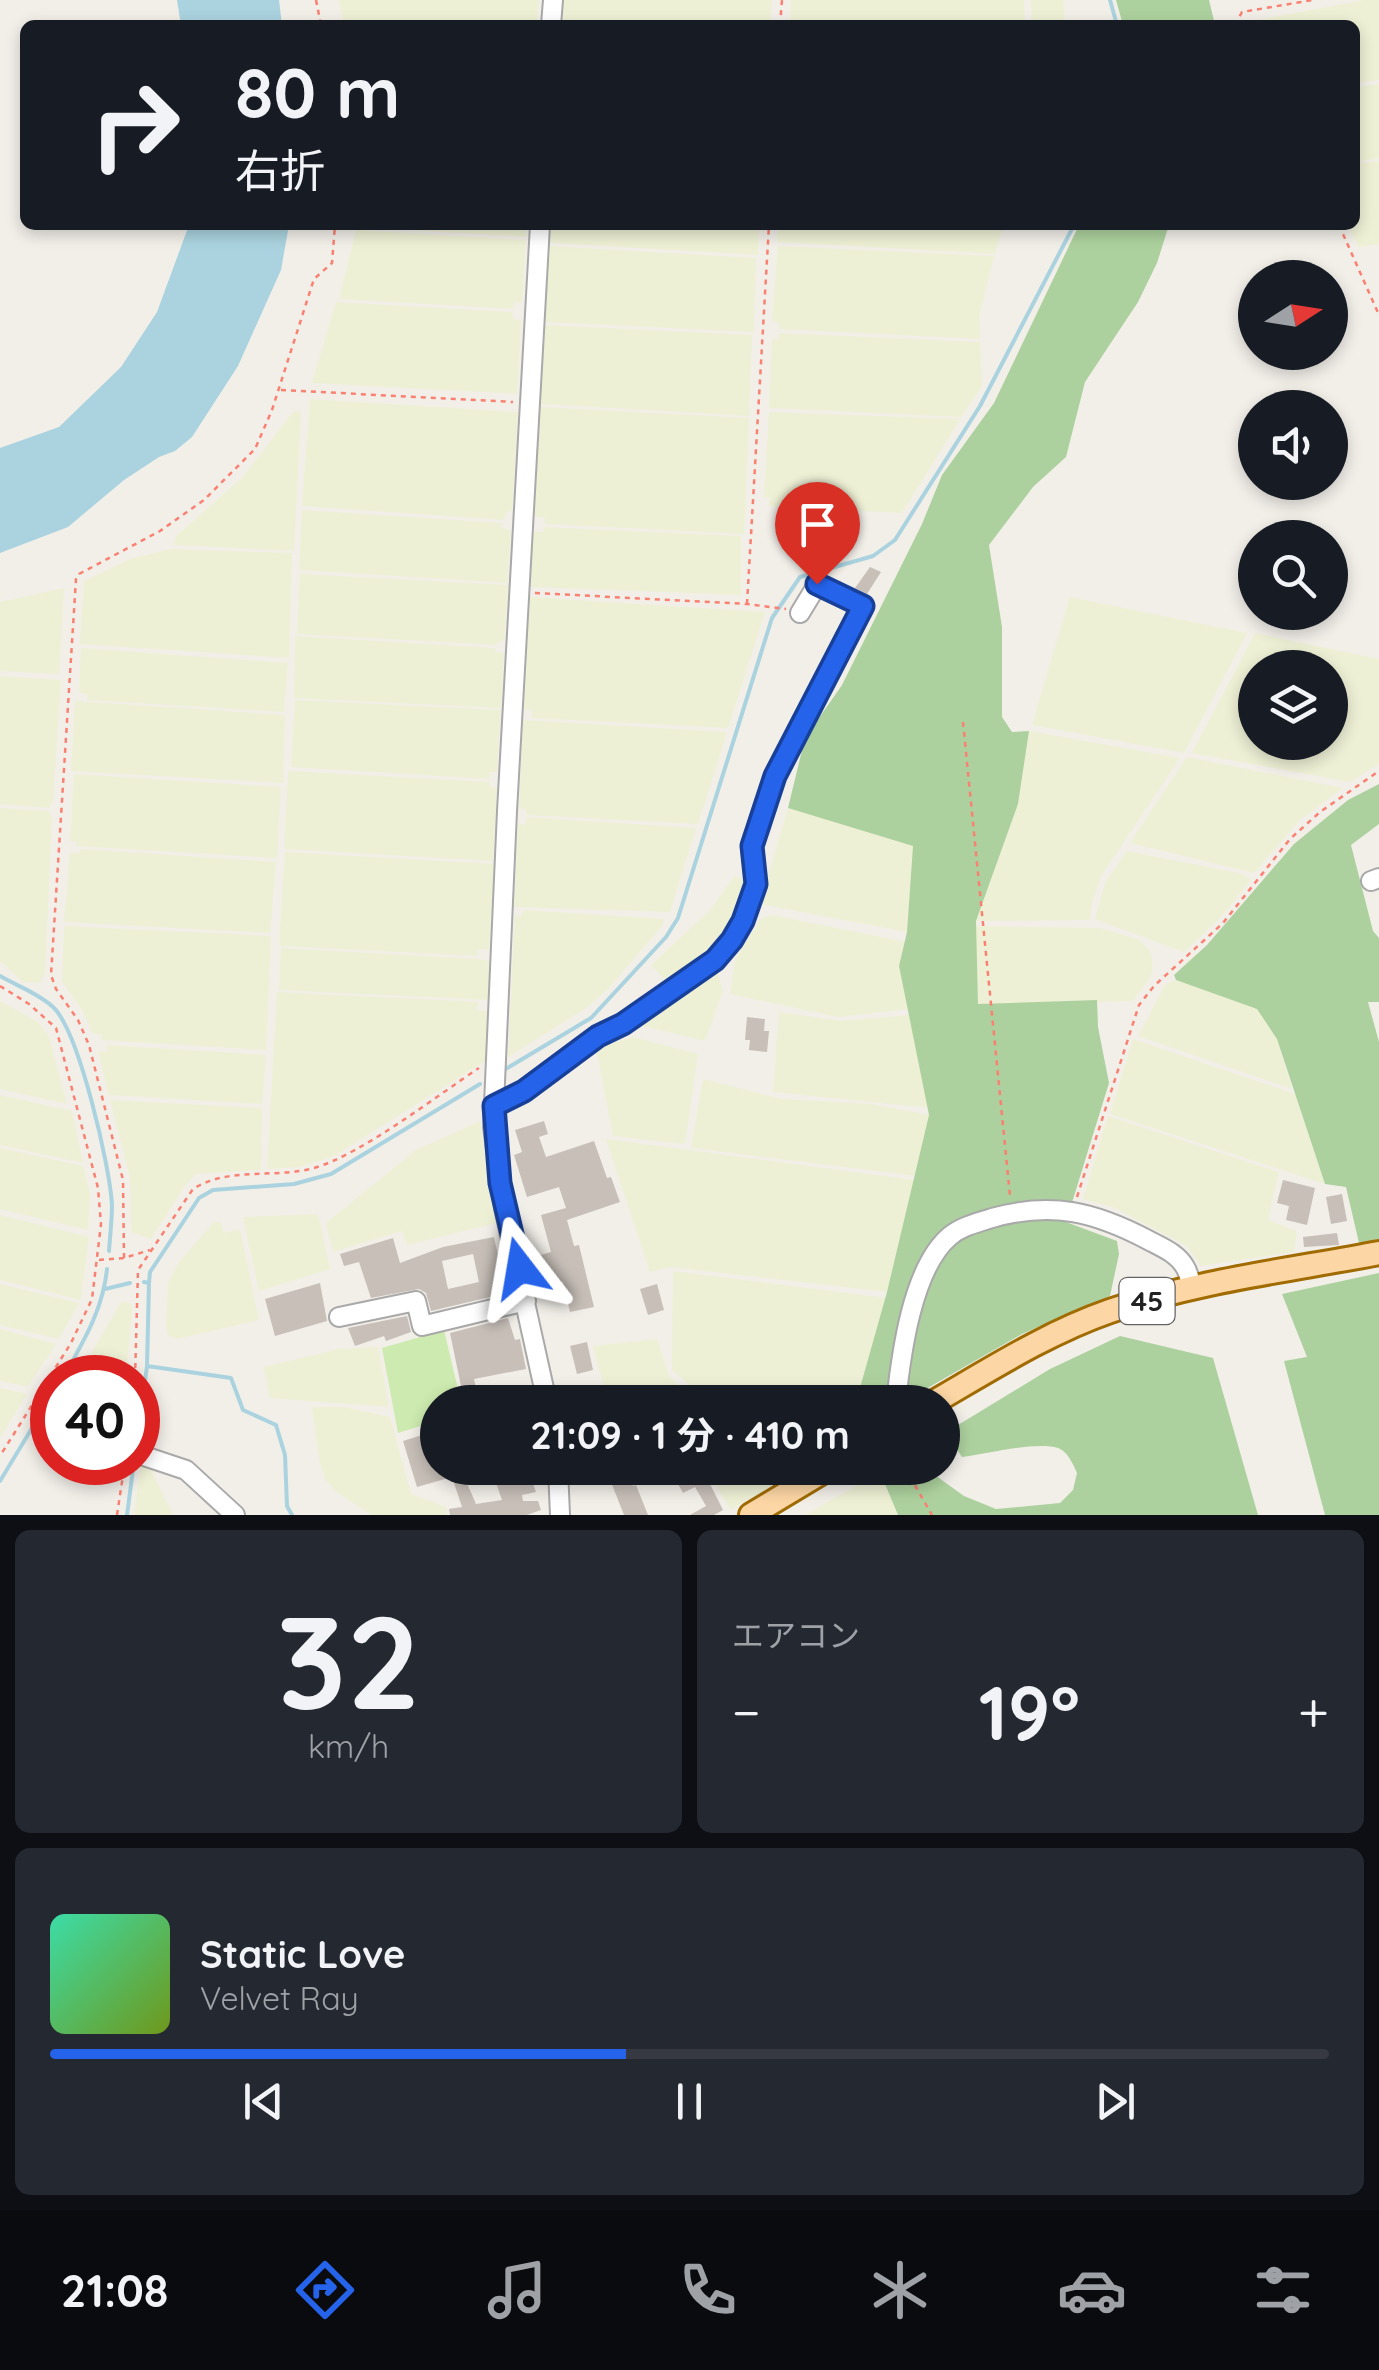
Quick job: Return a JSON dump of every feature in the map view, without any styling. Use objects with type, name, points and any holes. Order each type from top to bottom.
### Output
[{"type":"main road","name":"45","points":[[960,1387],[1038,1342],[1111,1311],[1193,1288],[1379,1253]]},
{"type":"main road","points":[[750,1515],[800,1485]]},
{"type":"street","points":[[540,230],[494,1106],[504,1208],[543,1385]]},
{"type":"street","points":[[494,1106],[524,1091],[598,1036],[623,1024],[715,960],[732,940],[756,884],[752,846],[775,776],[863,606],[817,584],[793,611]]},
{"type":"street","points":[[898,1385],[907,1322],[920,1286],[938,1250],[963,1227],[1012,1212],[1073,1210],[1108,1219],[1169,1251],[1186,1268],[1193,1288]]},
{"type":"street","points":[[340,1318],[416,1301],[422,1326],[526,1301]]},
{"type":"street","points":[[160,1463],[186,1470],[236,1515]]},
{"type":"street","points":[[559,1485],[560,1515]]},
{"type":"path","points":[[1238,20],[1242,12],[1313,0]]},
{"type":"path","points":[[124,1258],[123,1180],[89,1045],[78,1020],[56,990],[51,974],[76,579],[160,531],[214,491],[256,449],[314,279],[332,263],[335,230]]},
{"type":"path","points":[[747,604],[769,230]]},
{"type":"path","points":[[1341,230],[1379,315]]},
{"type":"path","points":[[279,390],[529,403]]},
{"type":"path","points":[[519,592],[747,604],[793,611]]},
{"type":"path","points":[[963,722],[1012,1212]]},
{"type":"path","points":[[1073,1210],[1139,1005],[1154,986],[1223,923],[1290,839],[1320,812],[1379,771]]},
{"type":"path","points":[[0,986],[56,1028],[98,1188],[101,1224],[92,1300],[0,1456]]},
{"type":"path","points":[[135,1355],[138,1270],[194,1189],[206,1181],[312,1169],[325,1164],[495,1058]]},
{"type":"path","points":[[98,1260],[150,1250]]},
{"type":"path","points":[[116,1515],[126,1485]]},
{"type":"path","points":[[915,1485],[932,1515]]},
{"type":"green space","points":[[339,0],[539,0],[537,20],[343,20]]},
{"type":"green space","points":[[562,0],[772,0],[770,20],[561,20]]},
{"type":"green space","points":[[791,0],[1024,0],[1025,20],[790,20]]},
{"type":"green space","points":[[1031,0],[1063,0],[1065,20],[1032,20]]},
{"type":"green space","points":[[1116,0],[1209,0],[1214,20],[1122,20]]},
{"type":"green space","points":[[1379,0],[1379,80],[1360,82],[1360,20],[1257,20]]},
{"type":"green space","points":[[1379,84],[1379,158],[1360,161],[1360,86]]},
{"type":"green space","points":[[1379,161],[1379,244],[1359,247],[1350,230],[1360,230],[1360,163]]},
{"type":"green space","points":[[356,230],[526,240],[522,303],[514,302],[513,309],[339,299]]},
{"type":"green space","points":[[407,230],[526,230],[526,237]]},
{"type":"green space","points":[[551,230],[759,230],[758,255],[551,243]]},
{"type":"green space","points":[[778,230],[1002,230],[995,254],[777,242]]},
{"type":"green space","points":[[1077,230],[1167,230],[1138,302],[1085,382],[1066,457],[1033,487],[989,545],[1002,627],[1002,717],[1012,732],[1029,731],[1018,804],[976,921],[978,1004],[1097,1000],[1109,1083],[1066,1222],[1117,1241],[1119,1254],[1110,1296],[1022,1334],[933,1385],[861,1385],[929,1115],[899,966],[907,932],[913,846],[788,808],[805,738],[842,685],[922,524],[942,475],[994,403]]},
{"type":"green space","points":[[549,246],[756,258],[754,332],[545,322]]},
{"type":"green space","points":[[778,246],[994,256],[979,317],[980,339],[779,329],[779,322],[772,321]]},
{"type":"green space","points":[[336,302],[512,312],[513,319],[521,320],[517,394],[312,383]]},
{"type":"green space","points":[[545,325],[752,335],[749,416],[540,404]]},
{"type":"green space","points":[[779,333],[980,342],[982,386],[961,417],[769,408],[772,339],[778,340]]},
{"type":"green space","points":[[310,399],[518,412],[512,510],[504,520],[302,506]]},
{"type":"green space","points":[[540,407],[749,418],[744,534],[545,524],[545,518],[534,516]]},
{"type":"green space","points":[[293,412],[301,412],[294,551],[174,545],[176,536],[242,478]]},
{"type":"green space","points":[[769,412],[960,419],[902,513],[768,506],[770,498],[764,497]]},
{"type":"green space","points":[[302,510],[502,523],[501,527],[511,531],[507,583],[299,570]]},
{"type":"green space","points":[[544,527],[741,536],[741,595],[530,587],[532,532],[543,532]]},
{"type":"green space","points":[[170,549],[292,553],[289,658],[80,644],[84,581],[130,559]]},
{"type":"green space","points":[[300,574],[508,585],[504,641],[496,645],[297,634]]},
{"type":"green space","points":[[64,588],[59,674],[0,671],[0,602]]},
{"type":"green space","points":[[530,597],[765,612],[728,728],[532,718],[532,710],[524,710]]},
{"type":"green space","points":[[1070,597],[1247,633],[1184,753],[1032,725]]},
{"type":"green space","points":[[1255,633],[1336,650],[1246,650]]},
{"type":"green space","points":[[295,636],[495,648],[496,652],[504,653],[501,708],[294,698]]},
{"type":"green space","points":[[81,648],[288,663],[284,712],[87,700],[87,694],[79,693]]},
{"type":"green space","points":[[1348,652],[1379,659],[1379,764],[1350,782],[1192,753],[1238,665],[1238,760],[1348,760]]},
{"type":"green space","points":[[0,676],[61,680],[53,801],[49,808],[0,804]]},
{"type":"green space","points":[[295,700],[501,710],[497,772],[490,772],[489,779],[291,767]]},
{"type":"green space","points":[[75,701],[285,715],[283,783],[71,771]]},
{"type":"green space","points":[[523,720],[727,732],[698,824],[526,815],[526,810],[519,808]]},
{"type":"green space","points":[[1029,731],[1180,758],[1101,876],[1090,920],[976,921],[1018,804]]},
{"type":"green space","points":[[1187,757],[1343,788],[1300,820],[1254,873],[1130,843]]},
{"type":"green space","points":[[288,771],[490,782],[490,787],[497,788],[493,861],[284,849]]},
{"type":"green space","points":[[74,774],[281,787],[277,858],[76,846],[76,841],[70,841]]},
{"type":"green space","points":[[1379,784],[1379,824],[1351,845],[1373,931],[1379,938],[1379,1002],[1368,1002],[1379,1042],[1379,1239],[1359,1243],[1346,1187],[1325,1184],[1277,1039],[1257,1009],[1176,980],[1174,975],[1207,945],[1294,844],[1348,800]]},
{"type":"green space","points":[[0,808],[48,811],[52,817],[45,973],[40,983],[23,982],[0,961]]},
{"type":"green space","points":[[788,808],[913,845],[907,932],[760,904]]},
{"type":"green space","points":[[526,817],[696,828],[670,912],[514,907],[518,824],[526,825]]},
{"type":"green space","points":[[81,849],[276,862],[270,933],[64,922],[70,853],[80,853]]},
{"type":"green space","points":[[1127,851],[1243,874],[1251,880],[1222,916],[1184,952],[1095,919],[1105,883]]},
{"type":"green space","points":[[285,852],[494,864],[489,950],[478,949],[478,956],[279,946]]},
{"type":"green space","points":[[735,876],[747,882],[738,909],[711,954],[665,980],[651,965],[711,909]]},
{"type":"green space","points":[[523,910],[664,919],[606,991],[508,1057],[515,916],[521,917]]},
{"type":"green space","points":[[772,915],[906,942],[899,966],[910,1009],[838,1017],[730,994],[735,960],[760,919]]},
{"type":"green space","points":[[64,926],[271,936],[266,1050],[102,1040],[102,1035],[92,1033],[83,1011],[62,982]]},
{"type":"green space","points":[[974,926],[1100,928],[1137,939],[1149,949],[1153,962],[1151,976],[1133,1001],[978,1005]]},
{"type":"green space","points":[[281,948],[479,959],[490,962],[488,1000],[279,990]]},
{"type":"green space","points":[[718,973],[723,991],[705,1041],[643,1026],[647,1016]]},
{"type":"green space","points":[[1176,980],[1257,1008],[1277,1039],[1292,1089],[1138,1036],[1166,984]]},
{"type":"green space","points":[[277,992],[478,1002],[477,1010],[489,1012],[487,1060],[334,1156],[300,1167],[267,1169]]},
{"type":"green space","points":[[0,1001],[38,1022],[49,1037],[67,1104],[0,1089]]},
{"type":"green space","points":[[779,1012],[842,1021],[909,1015],[930,1108],[773,1092]]},
{"type":"green space","points":[[633,1037],[698,1054],[685,1144],[613,1136],[597,1053],[604,1045]]},
{"type":"green space","points":[[1133,1039],[1295,1094],[1325,1184],[1110,1114]]},
{"type":"green space","points":[[107,1045],[266,1055],[262,1104],[109,1095],[98,1051],[107,1052]]},
{"type":"green space","points":[[703,1079],[782,1099],[871,1104],[929,1115],[916,1176],[691,1148]]},
{"type":"green space","points":[[0,1095],[72,1111],[83,1163],[0,1145]]},
{"type":"green space","points":[[110,1100],[262,1108],[261,1170],[196,1174],[151,1239],[131,1232],[130,1178]]},
{"type":"green space","points":[[1108,1116],[1279,1172],[1268,1220],[1297,1231],[1294,1252],[1201,1266],[1187,1246],[1115,1208],[1083,1199]]},
{"type":"green space","points":[[480,1121],[496,1223],[407,1245],[402,1231],[333,1252],[326,1223],[416,1150]]},
{"type":"green space","points":[[606,1139],[914,1180],[887,1292],[670,1267],[650,1272]]},
{"type":"green space","points":[[0,1148],[83,1166],[90,1193],[88,1230],[0,1209]]},
{"type":"green space","points":[[318,1214],[330,1269],[259,1291],[243,1217]]},
{"type":"green space","points":[[0,1215],[89,1237],[81,1300],[0,1280]]},
{"type":"green space","points":[[214,1222],[221,1222],[224,1233],[240,1229],[259,1320],[177,1339],[169,1336],[166,1328],[168,1283],[179,1262]]},
{"type":"green space","points":[[673,1271],[886,1298],[861,1385],[690,1385],[672,1370]]},
{"type":"green space","points":[[1379,1273],[1379,1515],[1325,1515],[1284,1361],[1307,1357],[1282,1294]]},
{"type":"green space","points":[[0,1284],[79,1303],[59,1339],[0,1325]]},
{"type":"green space","points":[[122,1301],[131,1304],[128,1355],[90,1355]]},
{"type":"green space","points":[[0,1329],[56,1344],[49,1355],[30,1355],[28,1387],[0,1381]]},
{"type":"green space","points":[[444,1330],[457,1385],[420,1385],[420,1426],[398,1433],[382,1348]]},
{"type":"green space","points":[[1120,1336],[1213,1358],[1258,1515],[898,1515],[885,1485],[949,1485],[996,1509],[1060,1503],[1073,1490],[1077,1473],[1058,1448],[1037,1446],[962,1457],[960,1454],[960,1424],[1050,1369]]},
{"type":"green space","points":[[657,1339],[669,1376],[678,1385],[603,1385],[593,1346]]},
{"type":"green space","points":[[378,1347],[389,1407],[270,1398],[264,1367],[339,1349]]},
{"type":"green space","points":[[0,1388],[27,1394],[0,1438]]},
{"type":"green space","points":[[312,1407],[344,1407],[390,1417],[411,1494],[446,1507],[447,1515],[372,1515],[335,1491],[320,1464]]},
{"type":"green space","points":[[138,1485],[158,1485],[173,1515],[134,1515]]},
{"type":"green space","points":[[716,1485],[773,1485],[730,1510]]},
{"type":"green space","points":[[857,1485],[885,1485],[898,1515],[805,1515]]},
{"type":"water","points":[[177,0],[279,0],[281,20],[180,20]]},
{"type":"water","points":[[187,230],[288,230],[281,270],[238,366],[192,437],[124,480],[68,527],[0,553],[0,448],[59,427],[121,367],[157,312]]},
{"type":"building","points":[[870,567],[881,572],[867,594],[855,588]]},
{"type":"building","points":[[747,1017],[765,1019],[764,1031],[769,1031],[767,1052],[749,1050],[750,1040],[745,1040]]},
{"type":"building","points":[[544,1121],[548,1134],[539,1137],[546,1157],[594,1141],[620,1202],[567,1220],[574,1246],[579,1245],[594,1307],[570,1312],[563,1282],[542,1287],[534,1257],[551,1252],[541,1215],[566,1208],[559,1187],[527,1197],[514,1155],[522,1152],[515,1130]]},
{"type":"building","points":[[1283,1180],[1315,1188],[1307,1225],[1286,1220],[1289,1206],[1277,1203]]},
{"type":"building","points":[[1342,1194],[1347,1221],[1331,1224],[1326,1197]]},
{"type":"building","points":[[1337,1233],[1339,1245],[1304,1247],[1303,1237]]},
{"type":"building","points":[[494,1237],[507,1293],[431,1311],[426,1293],[419,1289],[371,1298],[359,1262],[344,1266],[340,1254],[393,1238],[400,1263],[443,1247]],"holes":[[[473,1254],[479,1282],[448,1289],[442,1261]]]},
{"type":"building","points":[[320,1283],[327,1321],[275,1336],[265,1299]]},
{"type":"building","points":[[657,1284],[664,1310],[648,1315],[640,1289]]},
{"type":"building","points":[[407,1316],[411,1332],[386,1341],[384,1336],[355,1346],[348,1328]]},
{"type":"building","points":[[508,1318],[515,1340],[520,1339],[526,1369],[474,1379],[475,1385],[461,1385],[450,1333]]},
{"type":"building","points":[[587,1342],[593,1370],[577,1374],[570,1346]]},
{"type":"building","points":[[420,1436],[420,1485],[424,1485],[417,1487],[403,1441]]},
{"type":"building","points":[[455,1485],[468,1485],[476,1504],[502,1500],[497,1485],[534,1485],[536,1492],[522,1495],[523,1501],[538,1501],[541,1510],[527,1515],[450,1515],[449,1509],[462,1507]]},
{"type":"building","points":[[612,1485],[636,1485],[648,1515],[624,1515]]},
{"type":"building","points":[[679,1485],[710,1485],[723,1510],[714,1515],[690,1515],[706,1506],[695,1487],[683,1493]]},
{"type":"waterway","points":[[1110,0],[1116,20]]},
{"type":"waterway","points":[[504,1070],[591,1018],[666,937],[678,918],[772,618],[800,577],[873,556],[895,540],[980,406],[1071,230]]},
{"type":"waterway","points":[[0,976],[53,1007],[73,1043],[92,1101],[110,1187],[109,1251]]},
{"type":"waterway","points":[[144,1282],[149,1283],[150,1272],[199,1198],[213,1190],[294,1184],[331,1174],[480,1084]]},
{"type":"waterway","points":[[76,1355],[97,1312],[107,1269]]},
{"type":"waterway","points":[[105,1289],[130,1283]]},
{"type":"waterway","points":[[149,1283],[147,1366],[231,1378],[243,1410],[276,1425],[285,1455],[287,1506],[292,1515]]},
{"type":"waterway","points":[[0,1481],[30,1431]]},
{"type":"waterway","points":[[127,1515],[131,1485]]},
{"type":"route","points":[[520,1268],[504,1208],[494,1106],[524,1091],[598,1036],[623,1024],[715,960],[732,940],[756,884],[752,846],[775,776],[863,606],[817,584]]}]
